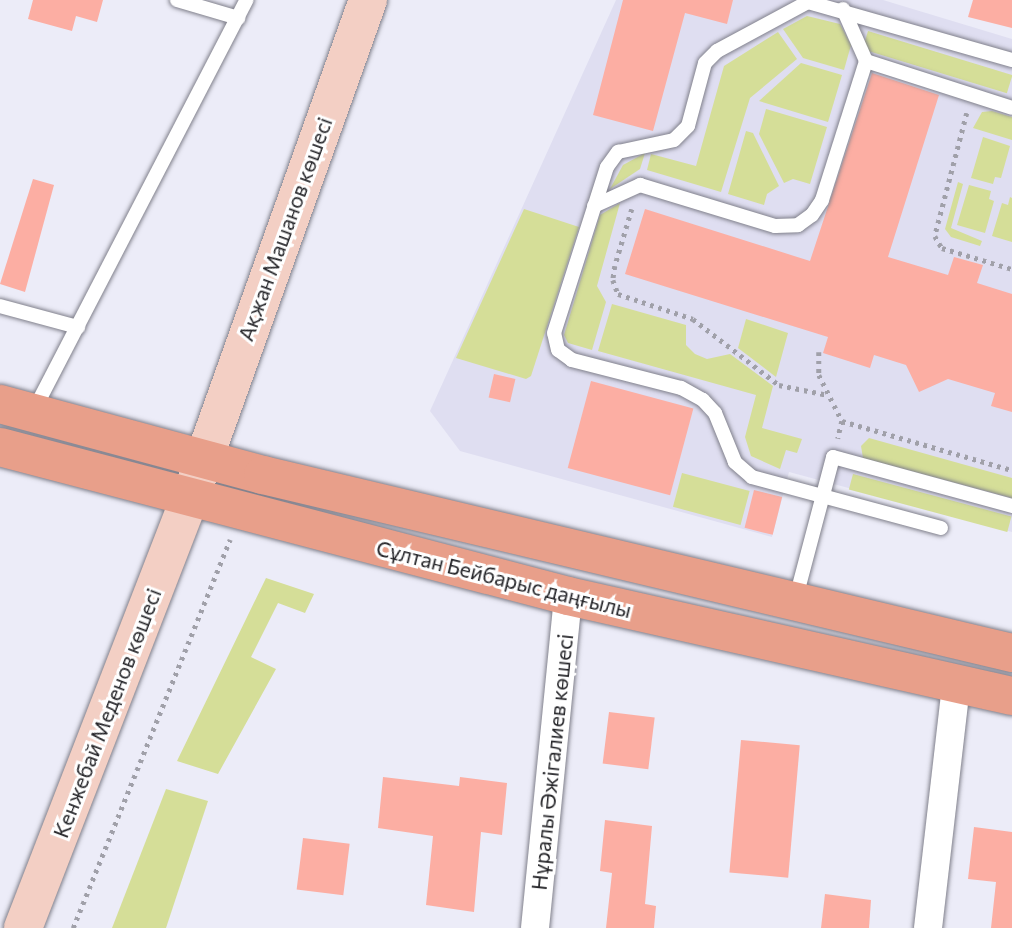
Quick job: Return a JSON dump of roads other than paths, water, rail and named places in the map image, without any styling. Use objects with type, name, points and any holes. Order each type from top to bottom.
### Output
[{"type":"main road","name":"Сұлтан Бейбарыс даңғылы","points":[[17,408],[202,458],[794,604],[1012,653]]},
{"type":"main road","name":"Сұлтан Бейбарыс даңғылы","points":[[0,447],[568,596],[956,686],[1012,696]]},
{"type":"street","name":"Ақжан Машанов көшесі","points":[[190,498],[202,458],[368,0]]},
{"type":"street","name":"Кенжебай Меденов көшесі","points":[[23,928],[190,498]]},
{"type":"street","name":"Нұралы Әжiгалиев көшесi","points":[[535,928],[568,596]]},
{"type":"street","points":[[928,928],[956,686]]},
{"type":"lane","points":[[177,0],[238,18]]},
{"type":"lane","points":[[17,408],[78,327],[247,0]]},
{"type":"lane","points":[[941,528],[752,477],[735,462],[715,413],[703,400],[681,388],[572,360],[558,351],[554,333],[607,167],[618,152],[674,140],[688,126],[705,63],[717,51],[808,2],[844,9],[1012,60]]},
{"type":"lane","points":[[594,206],[640,185],[775,226],[798,225],[812,215],[822,200],[866,61],[844,9]]},
{"type":"lane","points":[[866,61],[1012,108]]},
{"type":"lane","points":[[0,306],[78,327]]},
{"type":"lane","points":[[794,604],[833,457],[1012,506]]}]
